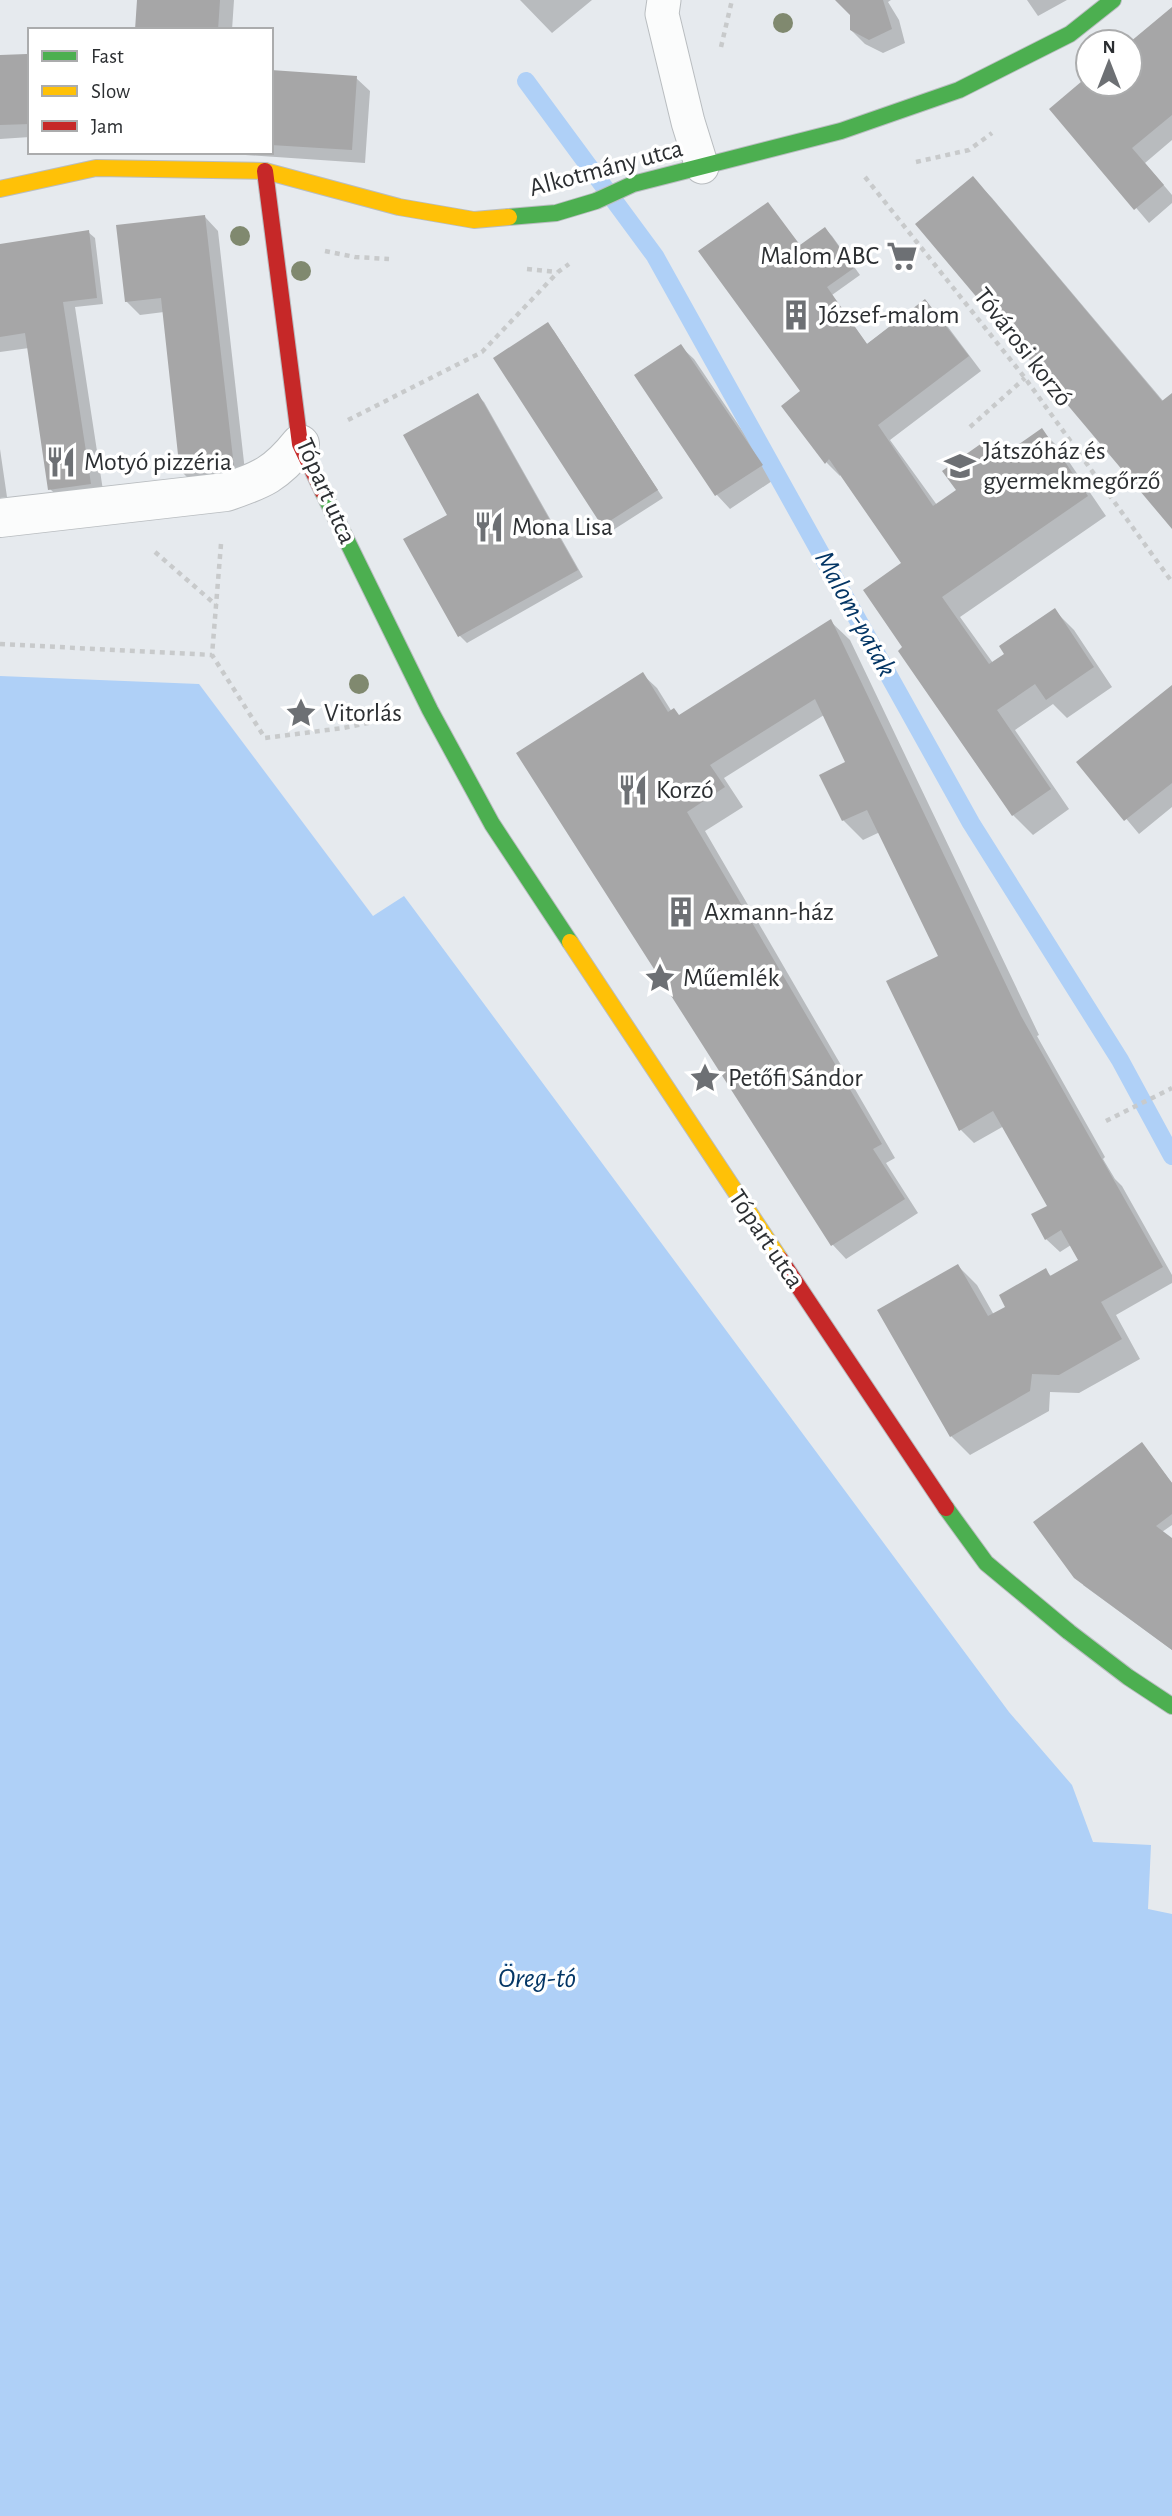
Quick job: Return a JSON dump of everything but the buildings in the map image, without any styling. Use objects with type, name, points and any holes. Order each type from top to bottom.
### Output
[{"type":"street","name":"Alkotmány utca","points":[[0,189],[96,169],[265,171],[399,207],[474,220],[556,213],[596,201],[633,184],[841,131],[959,90],[1070,34],[1113,0]]},
{"type":"street","name":"Tópart utca","points":[[265,171],[300,444],[430,710],[492,824],[946,1509],[986,1563],[1088,1647],[1172,1706]]},
{"type":"street","points":[[0,517],[226,492],[273,473],[300,444]]},
{"type":"lane","points":[[664,0],[662,14],[688,122],[702,167]]},
{"type":"path","name":"Tóvárosi korzó","points":[[862,173],[1025,378],[1172,582]]},
{"type":"path","points":[[300,444],[482,352],[558,272]]},
{"type":"path","points":[[970,427],[1025,378]]},
{"type":"path","points":[[226,492],[212,655],[265,738],[343,728],[430,710]]},
{"type":"path","points":[[102,506],[216,605]]},
{"type":"path","points":[[0,644],[212,655]]},
{"type":"path","points":[[1106,1121],[1172,1088]]},
{"type":"water","name":"Öreg-tó","points":[[0,676],[199,684],[373,916],[404,896],[1009,1712],[1072,1785],[1093,1842],[1151,1845],[1148,1909],[1172,1914],[1172,2516],[0,2516]]},
{"type":"waterway","name":"Malom-patak","points":[[526,81],[655,256],[971,823],[1120,1060],[1172,1156]]},
{"type":"traffic: fast","points":[[509,217],[556,213],[596,201],[633,184],[841,131],[959,90],[1070,34],[1113,0]]},
{"type":"traffic: fast","points":[[323,492],[430,710],[492,824],[570,942]]},
{"type":"traffic: fast","points":[[946,1508],[986,1563],[1069,1632],[1128,1677],[1172,1706]]},
{"type":"traffic: slow","points":[[0,189],[96,168],[265,171],[399,207],[474,220],[509,217]]},
{"type":"traffic: slow","points":[[570,942],[780,1259]]},
{"type":"traffic: jam","points":[[265,171],[300,444],[323,492]]},
{"type":"traffic: jam","points":[[780,1259],[946,1508]]},
{"type":"place","name":"Malom ABC","points":[[902,256]]},
{"type":"place","name":"József-malom","points":[[796,315]]},
{"type":"place","name":"Motyó pizzéria","points":[[61,462]]},
{"type":"place","name":"Játszóház és gyermekmegőrző","points":[[960,466]]},
{"type":"place","name":"Mona Lisa","points":[[489,527]]},
{"type":"place","name":"Vitorlás","points":[[301,713]]},
{"type":"place","name":"Korzó","points":[[633,790]]},
{"type":"place","name":"Axmann-ház","points":[[681,912]]},
{"type":"place","name":"Műemlék","points":[[660,978]]},
{"type":"place","name":"Petőfi Sándor","points":[[705,1078]]}]
